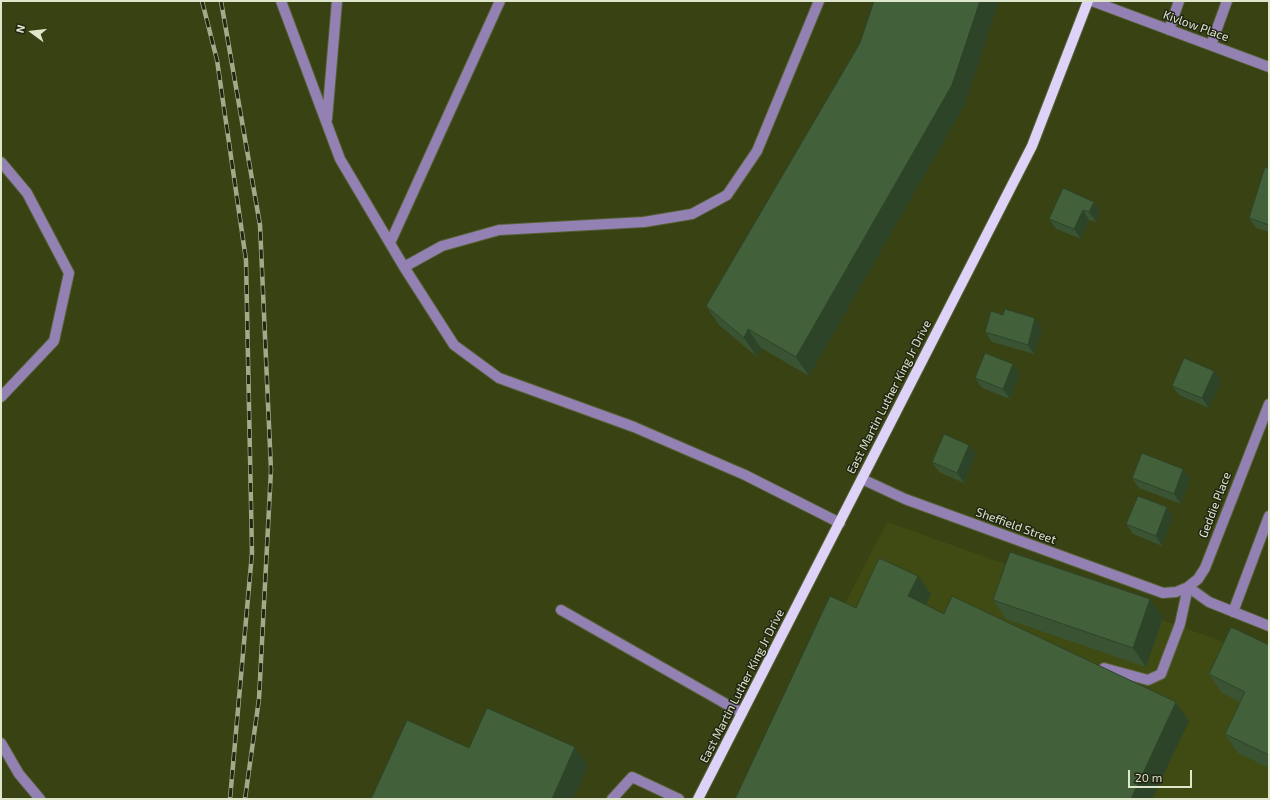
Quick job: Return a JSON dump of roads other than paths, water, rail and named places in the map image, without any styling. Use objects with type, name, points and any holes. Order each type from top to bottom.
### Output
[{"type":"main road","name":"East Martin Luther King Jr Drive","points":[[698,799],[1032,146],[1088,1]]},
{"type":"street","points":[[281,1],[340,158],[404,268],[454,345],[499,378],[634,427],[745,475],[840,523]]},
{"type":"street","points":[[326,121],[337,1]]},
{"type":"street","points":[[390,243],[500,1]]},
{"type":"street","points":[[404,268],[442,246],[499,230],[644,222],[692,214],[727,195],[757,151],[819,1]]},
{"type":"street","name":"Kivlow Place","points":[[1092,1],[1269,67]]},
{"type":"street","points":[[1169,30],[1180,1]]},
{"type":"street","points":[[1211,45],[1227,1]]},
{"type":"street","points":[[1,162],[27,193],[70,273],[54,341],[1,397]]},
{"type":"street","name":"Geddie Place","points":[[1164,593],[1176,592],[1188,587],[1198,579],[1205,568],[1269,404]]},
{"type":"street","name":"Sheffield Street","points":[[862,479],[905,500],[1164,593]]},
{"type":"street","points":[[1233,612],[1269,516]]},
{"type":"street","points":[[1104,668],[1148,680],[1161,674],[1180,624],[1188,587],[1209,602],[1269,626]]},
{"type":"street","points":[[561,610],[742,713]]},
{"type":"street","points":[[1,743],[19,774],[40,799]]},
{"type":"street","points":[[612,799],[632,777],[679,799]]},
{"type":"railway","points":[[202,1],[217,60],[246,260],[252,553],[230,799]]},
{"type":"railway","points":[[221,1],[260,225],[271,470],[259,699],[245,799]]}]
